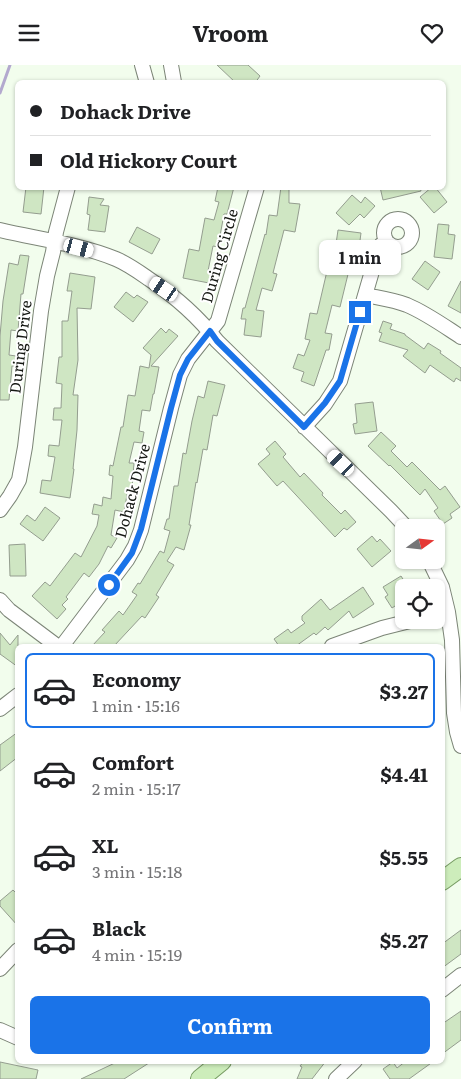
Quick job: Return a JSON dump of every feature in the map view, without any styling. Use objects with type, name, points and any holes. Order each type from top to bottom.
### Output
[{"type":"main road","points":[[445,879],[461,867]]},
{"type":"main road","points":[[200,1079],[218,1064]]},
{"type":"street","points":[[142,65],[145,80]]},
{"type":"street","points":[[170,65],[174,80]]},
{"type":"street","points":[[54,242],[67,190]]},
{"type":"street","name":"During Circle","points":[[210,331],[218,321],[257,190]]},
{"type":"street","points":[[0,230],[116,259],[164,289],[203,322],[217,341],[398,519]]},
{"type":"street","points":[[304,427],[325,403],[340,381],[379,250],[386,239]]},
{"type":"street","name":"During Drive","points":[[0,510],[19,479],[41,311],[54,242]]},
{"type":"street","points":[[365,295],[406,305],[461,337]]},
{"type":"street","name":"Dohack Drive","points":[[64,644],[127,560],[135,546],[180,375],[188,359],[210,331]]},
{"type":"street","points":[[0,599],[10,610],[53,644]]},
{"type":"street","points":[[445,621],[452,640],[454,713],[461,746]]},
{"type":"street","points":[[338,644],[395,625]]},
{"type":"street","points":[[0,709],[15,697]]},
{"type":"street","points":[[0,969],[15,953]]},
{"type":"street","points":[[445,988],[461,975]]},
{"type":"street","points":[[0,1030],[15,1037]]},
{"type":"street","points":[[336,1079],[352,1064]]},
{"type":"building","points":[[217,65],[248,65],[260,76],[257,80],[233,80]]},
{"type":"building","points":[[26,190],[44,190],[41,214],[23,212]]},
{"type":"building","points":[[217,190],[233,190],[227,214],[224,214],[218,247],[213,246],[208,271],[212,272],[209,283],[183,278],[189,249],[199,251],[205,218],[214,220],[219,202],[215,201]]},
{"type":"building","points":[[281,190],[289,190],[289,203],[300,204],[295,232],[284,230],[273,273],[277,274],[272,291],[262,288],[256,310],[264,311],[261,337],[244,335],[246,319],[241,319],[243,308],[245,308],[266,235],[269,215],[277,216]]},
{"type":"building","points":[[381,190],[421,190],[421,191],[383,200]]},
{"type":"building","points":[[428,190],[437,190],[447,202],[434,213],[420,197]]},
{"type":"building","points":[[352,195],[361,203],[365,197],[375,206],[364,218],[360,214],[349,225],[336,213]]},
{"type":"building","points":[[89,197],[104,199],[100,205],[109,206],[105,232],[88,230],[90,215],[87,214]]},
{"type":"building","points":[[438,224],[449,225],[448,234],[455,235],[452,259],[434,257]]},
{"type":"building","points":[[137,227],[160,239],[152,254],[129,242]]},
{"type":"building","points":[[338,230],[361,233],[359,248],[353,247],[340,307],[332,305],[325,333],[332,334],[329,350],[326,350],[314,386],[301,381],[304,372],[293,368],[298,354],[304,356],[310,340],[305,339],[310,313],[317,314],[327,271],[332,272]]},
{"type":"building","points":[[20,255],[29,256],[23,294],[21,294],[18,331],[11,330],[9,355],[16,356],[15,366],[12,366],[9,400],[0,400],[0,336],[3,301],[9,263],[18,265]]},
{"type":"building","points":[[425,261],[440,272],[428,290],[412,279]]},
{"type":"building","points":[[70,273],[95,277],[91,309],[77,308],[78,360],[73,395],[78,395],[77,430],[70,498],[40,493],[42,480],[51,481],[55,457],[48,456],[49,445],[59,446],[62,420],[53,420],[54,408],[61,408],[62,384],[56,383],[59,357],[62,357],[62,321],[68,321],[72,291],[67,291]]},
{"type":"building","points":[[461,281],[461,313],[448,306]]},
{"type":"building","points":[[126,292],[134,298],[137,295],[148,302],[133,322],[114,307]]},
{"type":"building","points":[[383,321],[392,324],[390,329],[405,334],[424,349],[428,343],[441,351],[440,353],[461,368],[461,381],[456,378],[454,382],[430,365],[425,373],[403,356],[408,350],[379,341],[382,333],[379,332]]},
{"type":"building","points":[[161,328],[166,333],[169,329],[178,336],[151,366],[159,367],[154,394],[150,411],[142,410],[139,431],[144,432],[142,443],[134,442],[129,463],[134,463],[132,489],[128,489],[124,512],[115,510],[111,535],[117,538],[111,548],[108,546],[99,564],[89,577],[84,573],[66,597],[68,599],[62,605],[66,609],[57,619],[32,596],[45,582],[50,586],[75,553],[81,557],[97,526],[99,515],[92,514],[94,504],[102,506],[103,497],[111,499],[113,476],[109,475],[110,465],[113,466],[121,427],[123,427],[128,395],[135,396],[140,366],[149,368],[151,355],[143,348]]},
{"type":"building","points":[[208,381],[225,385],[217,416],[213,415],[207,450],[203,449],[189,525],[191,525],[184,550],[176,547],[167,561],[174,565],[156,595],[159,597],[145,618],[142,616],[116,644],[94,644],[105,632],[102,630],[119,611],[123,615],[137,595],[132,592],[138,583],[140,584],[160,551],[164,553],[170,531],[164,529],[167,519],[169,519],[174,486],[178,486],[183,453],[186,454],[198,396],[204,398]]},
{"type":"building","points":[[373,402],[377,431],[355,434],[353,424],[357,423],[355,404]]},
{"type":"building","points":[[381,432],[396,446],[391,451],[407,467],[412,462],[440,490],[445,486],[460,507],[450,514],[452,518],[445,523],[445,519],[440,519],[434,511],[438,508],[425,489],[420,495],[368,446]]},
{"type":"building","points":[[275,441],[286,454],[283,457],[300,477],[304,473],[341,514],[345,510],[356,522],[347,530],[344,528],[335,537],[283,481],[277,486],[258,464],[270,454],[266,449]]},
{"type":"building","points":[[45,507],[60,518],[43,541],[20,524],[27,515],[35,521]]},
{"type":"building","points":[[372,536],[377,542],[380,539],[391,551],[372,567],[357,549]]},
{"type":"building","points":[[25,544],[26,576],[10,576],[9,545]]},
{"type":"building","points":[[395,580],[395,606],[392,608],[385,597],[388,595],[383,587]]},
{"type":"building","points":[[363,587],[374,604],[353,618],[349,611],[328,630],[325,627],[316,635],[314,633],[299,644],[278,644],[274,639],[288,629],[291,633],[305,623],[302,620],[302,616],[321,599],[330,610]]},
{"type":"building","points":[[0,633],[10,645],[18,635],[18,644],[15,644],[15,665],[0,654]]},
{"type":"building","points":[[15,734],[15,759],[0,771],[0,745]]},
{"type":"building","points":[[13,890],[15,892],[15,923],[0,906],[0,901]]},
{"type":"building","points":[[461,930],[461,954],[445,966],[445,942]]},
{"type":"building","points":[[461,1011],[461,1040],[445,1052],[445,1022]]},
{"type":"building","points":[[0,1062],[38,1070],[36,1079],[0,1079]]},
{"type":"building","points":[[113,1064],[147,1064],[124,1079],[81,1079]]},
{"type":"building","points":[[302,1064],[324,1064],[312,1079],[297,1079],[302,1067],[300,1066]]},
{"type":"building","points":[[390,1064],[394,1064],[397,1068],[402,1064],[430,1064],[409,1079],[390,1079],[383,1069]]},
{"type":"waterway","points":[[0,93],[10,65]]},
{"type":"route","points":[[109,585],[127,560],[135,546],[141,529],[180,375],[188,359],[210,331],[217,341],[304,427],[325,403],[340,381],[360,312]]}]
